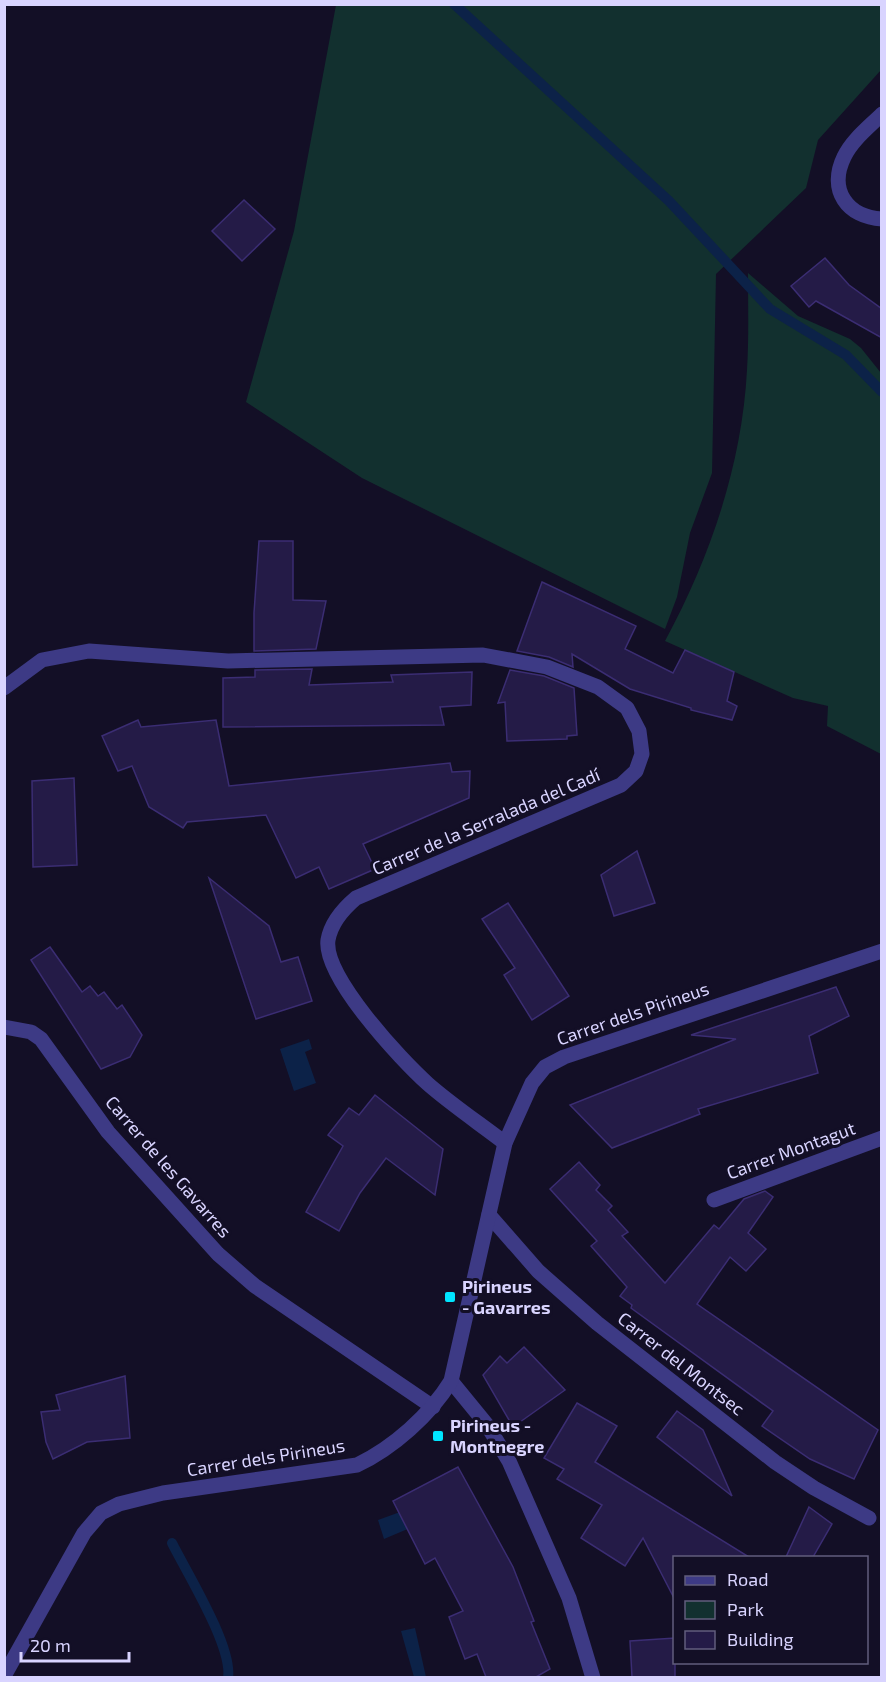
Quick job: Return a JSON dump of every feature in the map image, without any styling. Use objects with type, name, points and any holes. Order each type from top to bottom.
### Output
[{"type":"street","points":[[882,114],[843,158],[838,172],[843,200],[851,211],[866,219],[882,219]]},
{"type":"street","name":"Carrer de la Serralada del Cadí","points":[[4,688],[42,660],[89,651],[228,661],[470,654],[547,667],[598,687],[627,708],[639,731],[642,754],[636,771],[621,785],[356,898],[344,908],[328,940],[330,959],[339,978],[387,1041],[428,1084],[505,1143]]},
{"type":"street","name":"Carrer dels Pirineus","points":[[4,1676],[84,1533],[100,1513],[119,1504],[163,1493],[357,1465],[370,1459],[433,1407],[451,1381],[505,1143],[532,1083],[545,1067],[564,1057],[882,951]]},
{"type":"street","name":"Carrer de les Gavarres","points":[[4,1027],[31,1032],[41,1039],[108,1132],[218,1254],[255,1286],[433,1407]]},
{"type":"street","name":"Carrer Montagut","points":[[714,1200],[882,1138]]},
{"type":"street","name":"Carrer del Montsec","points":[[489,1215],[538,1271],[597,1323],[775,1461],[814,1488],[870,1518]]},
{"type":"street","points":[[451,1381],[487,1425],[509,1461],[569,1598],[593,1677]]},
{"type":"green space","points":[[336,5],[881,5],[881,70],[818,140],[806,188],[716,274],[712,473],[690,533],[677,597],[665,629],[362,478],[246,402],[294,231]]},
{"type":"green space","points":[[748,273],[798,316],[850,339],[861,348],[881,373],[881,754],[827,726],[828,706],[793,698],[665,641],[696,577],[731,476],[744,406],[747,370]]},
{"type":"water","points":[[309,1039],[312,1049],[305,1052],[316,1083],[294,1091],[280,1049]]},
{"type":"water","points":[[411,1508],[417,1525],[384,1539],[378,1520]]},
{"type":"water","points":[[415,1628],[426,1677],[414,1677],[401,1631]]},
{"type":"building","points":[[244,200],[275,229],[242,261],[212,231]]},
{"type":"building","points":[[825,258],[849,285],[882,309],[882,338],[816,301],[809,307],[791,286]]},
{"type":"building","points":[[259,541],[293,541],[293,600],[326,601],[316,649],[254,651]]},
{"type":"building","points":[[542,582],[636,626],[625,649],[673,673],[685,650],[734,672],[727,701],[737,706],[732,720],[691,710],[691,708],[630,689],[572,654],[573,667],[549,657],[517,651]]},
{"type":"building","points":[[312,669],[309,685],[393,682],[391,675],[472,672],[471,705],[440,707],[444,725],[223,727],[223,678],[255,677],[255,670]]},
{"type":"building","points":[[510,670],[544,676],[574,688],[577,735],[567,736],[567,739],[507,741],[505,702],[498,703]]},
{"type":"building","points":[[138,720],[141,727],[216,720],[229,786],[450,763],[452,772],[470,771],[469,798],[363,844],[375,869],[329,889],[319,867],[296,878],[266,815],[187,822],[183,828],[149,807],[132,766],[118,771],[102,736]]},
{"type":"building","points":[[74,778],[77,865],[33,867],[32,781]]},
{"type":"building","points":[[637,851],[655,903],[614,916],[601,875]]},
{"type":"building","points":[[209,878],[269,926],[281,962],[298,957],[312,1001],[256,1019]]},
{"type":"building","points":[[508,903],[569,996],[532,1020],[504,975],[515,968],[482,919]]},
{"type":"building","points":[[50,947],[82,992],[90,986],[98,996],[104,992],[117,1009],[122,1005],[142,1035],[130,1057],[101,1069],[31,960]]},
{"type":"building","points":[[836,987],[849,1016],[809,1036],[818,1073],[698,1109],[700,1114],[612,1148],[570,1105],[736,1039],[691,1035]]},
{"type":"building","points":[[375,1095],[443,1149],[435,1195],[386,1158],[360,1193],[339,1231],[306,1212],[343,1146],[328,1135],[349,1108],[359,1115]]},
{"type":"building","points":[[579,1162],[600,1185],[596,1190],[612,1206],[608,1210],[628,1232],[622,1236],[665,1283],[714,1225],[719,1229],[744,1199],[765,1191],[773,1197],[748,1233],[766,1249],[746,1271],[730,1257],[697,1304],[878,1430],[854,1479],[810,1459],[762,1426],[773,1411],[631,1308],[632,1305],[620,1296],[627,1287],[591,1246],[597,1241],[550,1189]]},
{"type":"building","points":[[524,1347],[565,1390],[513,1427],[483,1375],[500,1356],[507,1363]]},
{"type":"building","points":[[125,1376],[130,1438],[87,1442],[53,1459],[46,1442],[41,1412],[60,1410],[56,1395]]},
{"type":"building","points":[[577,1403],[617,1426],[595,1462],[747,1556],[673,1556],[673,1596],[643,1538],[625,1566],[581,1538],[602,1505],[557,1479],[564,1469],[544,1458]]},
{"type":"building","points":[[677,1411],[703,1430],[732,1496],[657,1437]]},
{"type":"building","points":[[458,1467],[513,1567],[534,1621],[531,1622],[550,1669],[536,1677],[486,1677],[477,1654],[465,1659],[449,1617],[463,1611],[435,1558],[425,1564],[393,1501]]},
{"type":"building","points":[[809,1507],[832,1524],[814,1556],[786,1556]]},
{"type":"building","points":[[673,1638],[675,1677],[632,1677],[630,1641]]},
{"type":"waterway","points":[[454,4],[669,201],[770,309],[846,355],[882,392]]},
{"type":"waterway","points":[[172,1543],[216,1630],[228,1665],[228,1678]]},
{"type":"place","name":"Pirineus - Gavarres","points":[[450,1297]]},
{"type":"place","name":"Pirineus - Montnegre","points":[[438,1436]]}]
